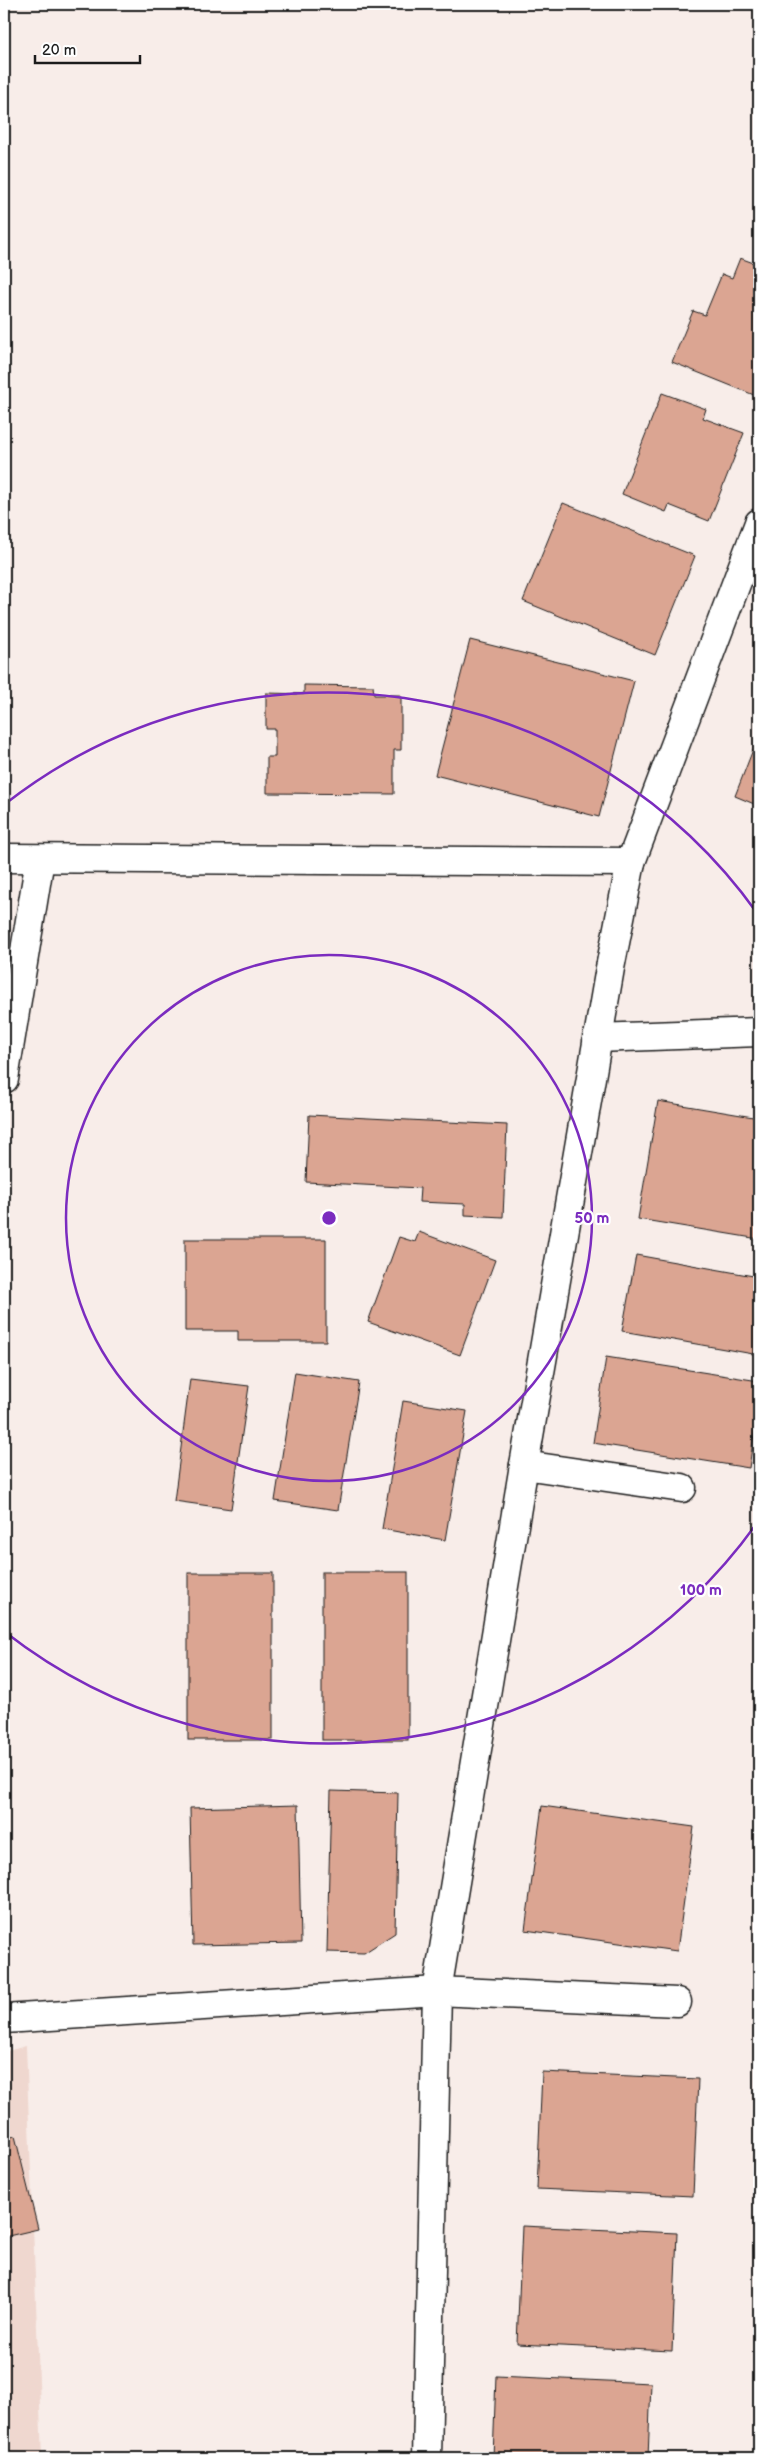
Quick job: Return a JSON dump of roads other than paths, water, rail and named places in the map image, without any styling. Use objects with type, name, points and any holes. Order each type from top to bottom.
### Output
[{"type":"street","points":[[427,2458],[437,1991],[524,1465],[598,1038],[631,862],[759,523]]},
{"type":"street","points":[[4,858],[631,862]]},
{"type":"street","points":[[4,1079],[40,859]]},
{"type":"street","points":[[598,1038],[759,1032]]},
{"type":"street","points":[[524,1465],[682,1488]]},
{"type":"street","points":[[4,2019],[437,1991],[677,2002]]}]
